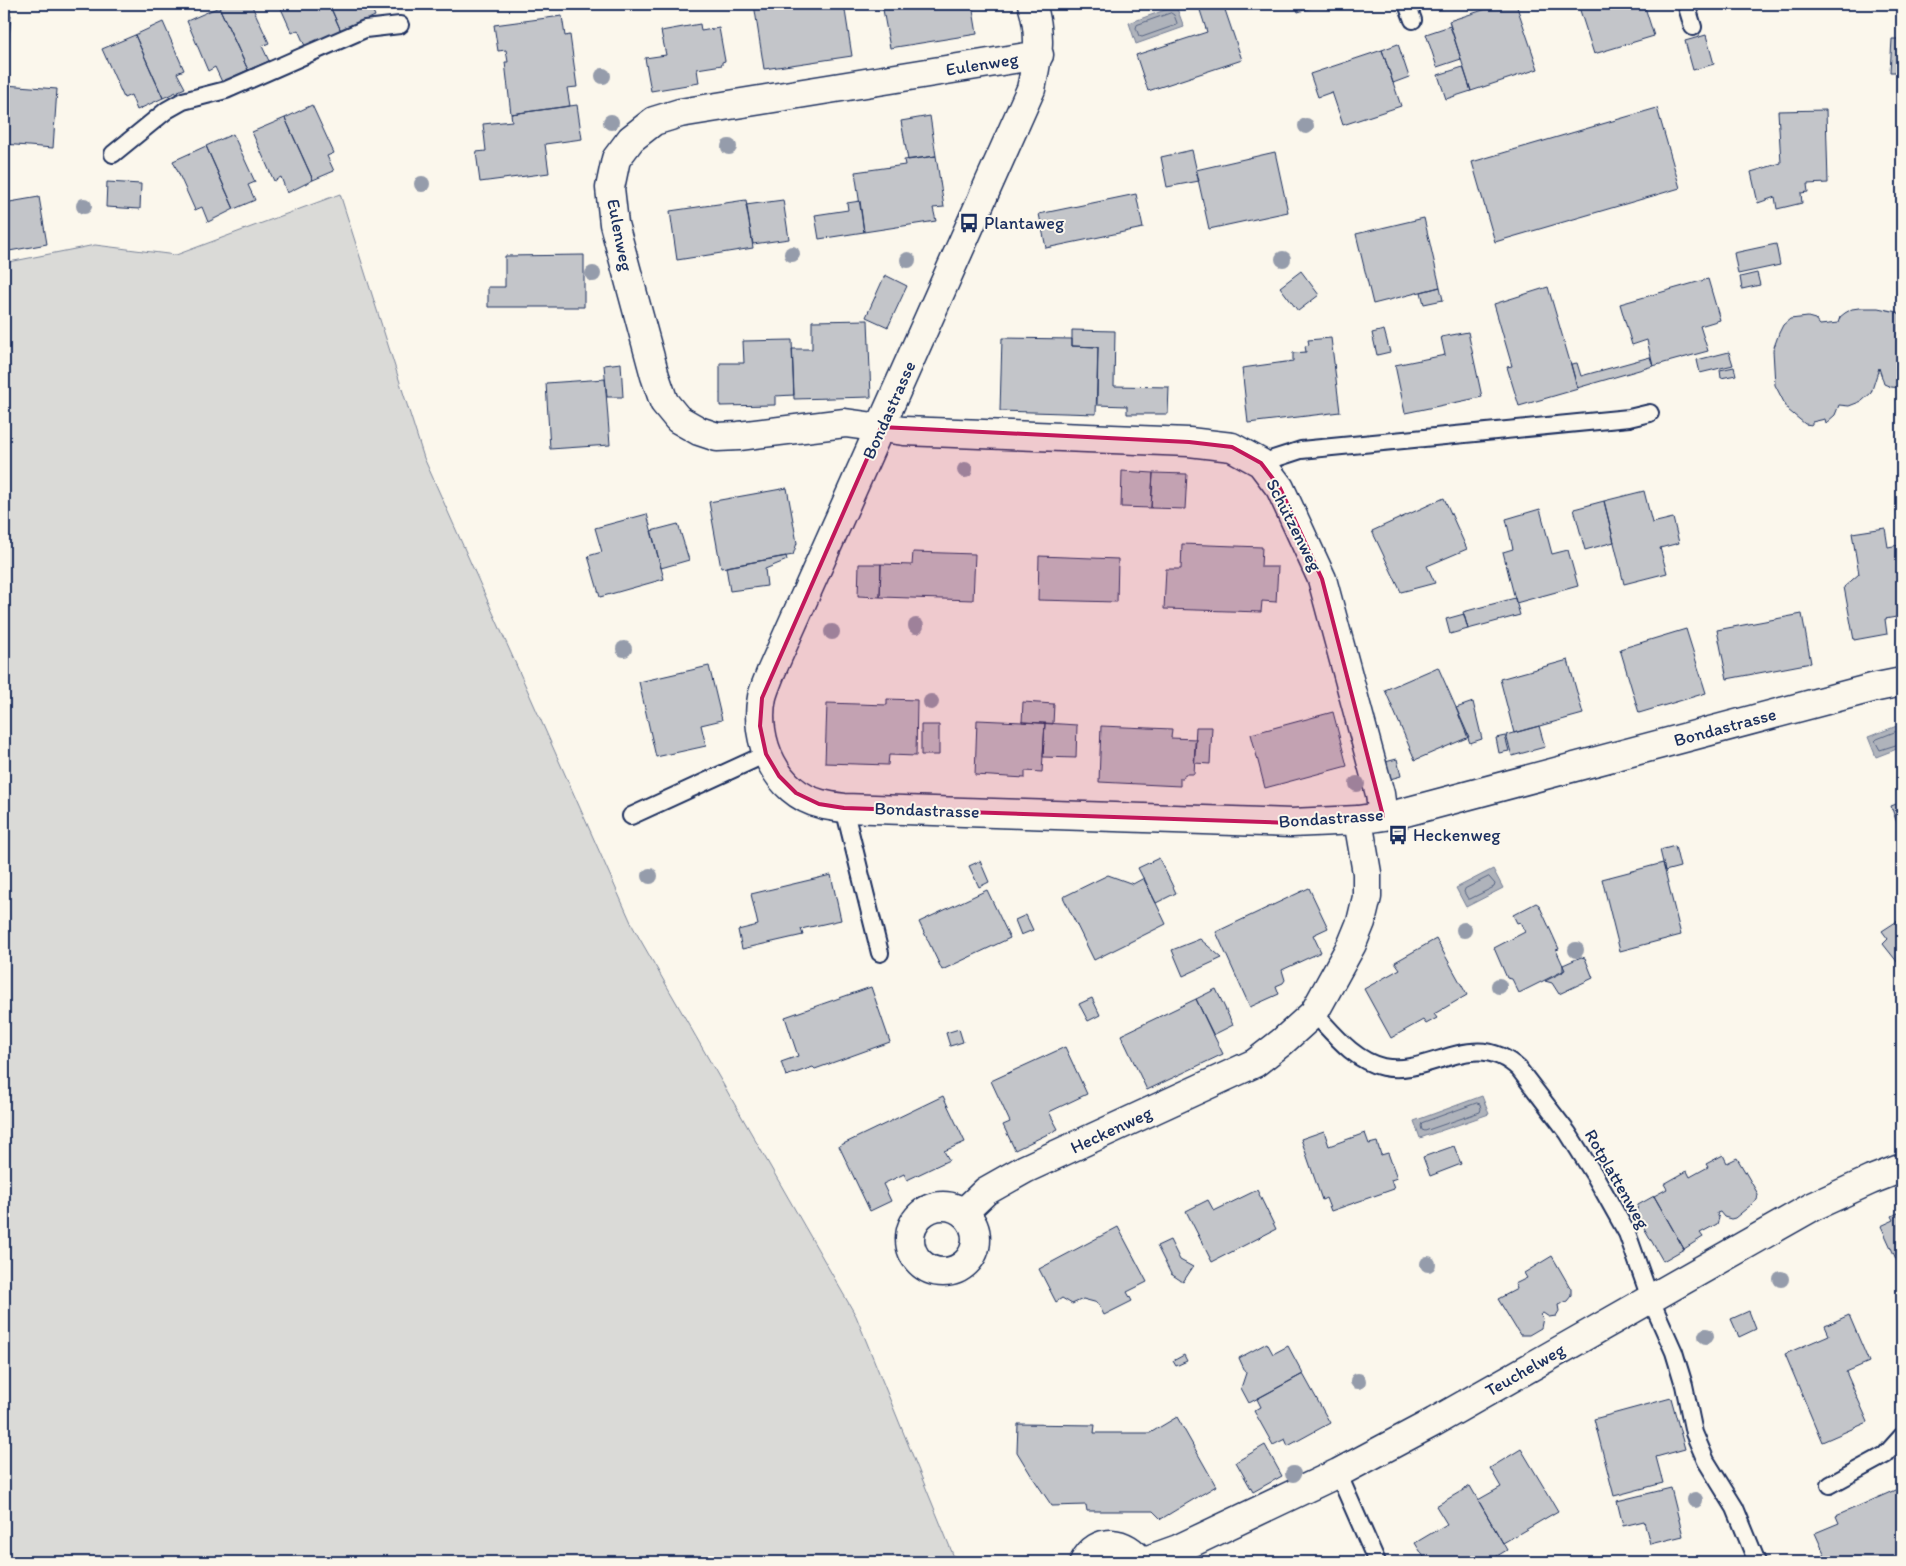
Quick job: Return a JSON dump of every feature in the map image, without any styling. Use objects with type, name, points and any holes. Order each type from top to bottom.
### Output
[{"type":"street","name":"Bondastrasse","points":[[1032,4],[1038,22],[1039,55],[1031,88],[770,672],[762,698],[760,726],[766,754],[779,776],[796,793],[820,804],[844,808],[1290,823],[1371,818],[1398,814],[1872,688],[1902,682]]},
{"type":"street","name":"Eulenweg","points":[[881,427],[845,422],[739,436],[717,437],[699,431],[678,419],[664,402],[655,376],[614,224],[610,188],[616,159],[631,139],[654,121],[680,113],[1039,55]]},
{"type":"street","name":"Schützenweg","points":[[881,427],[923,432],[1189,442],[1232,447],[1261,463],[1280,488],[1322,579],[1380,794],[1371,818]]},
{"type":"street","name":"Heckenweg","points":[[963,1213],[986,1191],[1025,1169],[1254,1063],[1282,1042],[1314,1013],[1352,944],[1361,922],[1366,897],[1366,873],[1371,818]]},
{"type":"street","name":"Teuchelweg","points":[[1084,1562],[1095,1548],[1105,1544],[1116,1544],[1127,1547],[1142,1562],[1178,1549],[1338,1473],[1442,1417],[1812,1207],[1902,1168]]},
{"type":"lane","points":[[1407,4],[1412,20]]},
{"type":"lane","points":[[1686,4],[1693,28]]},
{"type":"lane","points":[[113,154],[167,110],[183,102],[226,90],[365,29],[400,25]]},
{"type":"lane","points":[[1261,463],[1301,450],[1630,418],[1650,413]]},
{"type":"lane","points":[[631,816],[766,754]]},
{"type":"lane","points":[[844,808],[880,953]]},
{"type":"lane","name":"Rotplattenweg","points":[[1314,1013],[1350,1049],[1366,1061],[1382,1067],[1397,1068],[1417,1065],[1466,1052],[1478,1051],[1500,1055],[1511,1062],[1529,1081],[1568,1134],[1595,1176],[1627,1233],[1650,1298],[1674,1352],[1684,1385],[1694,1433],[1706,1461],[1735,1508],[1756,1562]]},
{"type":"lane","points":[[1830,1485],[1885,1455],[1902,1436]]},
{"type":"lane","points":[[1338,1473],[1377,1562]]},
{"type":"highlighted area","points":[[881,427],[1189,442],[1232,447],[1261,463],[1280,488],[1322,579],[1383,816],[1291,823],[844,808],[819,804],[796,793],[779,776],[766,754],[760,726],[762,698]]},
{"type":"shaded area","points":[[340,194],[424,458],[633,927],[856,1316],[956,1562],[4,1562],[4,263],[95,245],[176,255]]},
{"type":"water","points":[[1176,6],[1184,27],[1136,44],[1129,23]]},
{"type":"water","points":[[1902,724],[1902,747],[1876,757],[1868,737]]},
{"type":"water","points":[[1493,869],[1503,888],[1466,907],[1456,888]]},
{"type":"water","points":[[1482,1096],[1489,1114],[1420,1138],[1414,1121]]},
{"type":"building","points":[[227,4],[251,4],[269,43],[262,46],[269,61],[248,70],[219,7]]},
{"type":"building","points":[[279,4],[329,4],[341,31],[305,46],[298,30],[292,33]]},
{"type":"building","points":[[329,4],[370,4],[375,16],[341,31]]},
{"type":"building","points":[[754,4],[844,4],[852,56],[764,69]]},
{"type":"building","points":[[882,4],[972,4],[977,34],[890,48]]},
{"type":"building","points":[[1198,4],[1223,4],[1242,60],[1148,91],[1136,55],[1207,32]]},
{"type":"building","points":[[1295,4],[1323,4],[1298,12]]},
{"type":"building","points":[[1502,4],[1516,4],[1538,69],[1471,91],[1449,21]]},
{"type":"building","points":[[1578,4],[1644,4],[1654,36],[1594,54]]},
{"type":"building","points":[[1873,4],[1902,4],[1902,8],[1873,7]]},
{"type":"building","points":[[219,7],[248,70],[222,82],[215,67],[208,71],[187,21]]},
{"type":"building","points":[[4,14],[11,15],[5,85],[57,89],[53,148],[4,144]]},
{"type":"building","points":[[562,16],[565,36],[570,35],[577,87],[567,88],[570,106],[511,114],[505,62],[508,62],[506,50],[498,51],[494,25]]},
{"type":"building","points":[[163,22],[184,70],[177,73],[185,88],[163,98],[135,35]]},
{"type":"building","points":[[700,24],[701,31],[719,28],[725,61],[722,62],[722,65],[697,69],[699,83],[651,91],[645,58],[666,55],[661,31]]},
{"type":"building","points":[[1450,26],[1461,59],[1437,67],[1426,34]]},
{"type":"building","points":[[135,35],[163,98],[137,110],[131,95],[124,98],[102,49]]},
{"type":"building","points":[[1706,35],[1714,64],[1693,70],[1685,41]]},
{"type":"building","points":[[1892,39],[1902,39],[1902,72],[1890,72]]},
{"type":"building","points":[[1398,44],[1409,77],[1393,83],[1382,50]]},
{"type":"building","points":[[1382,50],[1401,106],[1343,125],[1332,92],[1318,97],[1310,74]]},
{"type":"building","points":[[1463,67],[1471,91],[1446,99],[1438,75]]},
{"type":"building","points":[[312,105],[334,153],[327,156],[334,171],[313,180],[285,118]]},
{"type":"building","points":[[577,105],[582,139],[545,144],[549,173],[480,182],[476,152],[486,151],[483,124],[512,121],[511,114]]},
{"type":"building","points":[[1657,108],[1680,188],[1495,242],[1472,162]]},
{"type":"building","points":[[1826,110],[1828,183],[1807,184],[1808,192],[1801,193],[1802,203],[1777,209],[1775,197],[1758,203],[1751,172],[1781,163],[1778,111]]},
{"type":"building","points":[[930,116],[936,156],[908,160],[901,121]]},
{"type":"building","points":[[285,118],[313,180],[287,193],[281,177],[274,181],[252,132]]},
{"type":"building","points":[[233,134],[255,182],[248,185],[255,200],[234,209],[206,146]]},
{"type":"building","points":[[206,146],[234,209],[208,222],[202,207],[195,210],[173,161]]},
{"type":"building","points":[[1192,150],[1199,181],[1167,187],[1161,157]]},
{"type":"building","points":[[1275,152],[1288,212],[1209,229],[1196,170]]},
{"type":"building","points":[[936,156],[944,207],[933,208],[936,221],[864,232],[855,172],[905,165],[904,160]]},
{"type":"building","points":[[107,182],[141,184],[140,209],[106,207]]},
{"type":"building","points":[[1136,194],[1143,228],[1046,248],[1039,214]]},
{"type":"building","points":[[39,197],[47,244],[4,252],[4,203]]},
{"type":"building","points":[[746,200],[753,248],[677,260],[670,211]]},
{"type":"building","points":[[783,200],[789,239],[753,244],[746,205]]},
{"type":"building","points":[[860,201],[864,232],[819,239],[815,215],[848,210],[847,203]]},
{"type":"building","points":[[1424,218],[1440,287],[1373,304],[1356,234]]},
{"type":"building","points":[[1776,244],[1780,265],[1738,274],[1734,253]]},
{"type":"building","points":[[584,255],[584,307],[488,307],[488,287],[505,287],[505,256]]},
{"type":"building","points":[[1301,271],[1319,295],[1298,311],[1280,287]]},
{"type":"building","points":[[1757,273],[1760,285],[1742,289],[1740,277]]},
{"type":"building","points":[[885,275],[907,286],[888,327],[866,317]]},
{"type":"building","points":[[1708,279],[1720,320],[1700,326],[1708,351],[1653,366],[1647,340],[1632,345],[1620,304]]},
{"type":"building","points":[[1440,287],[1443,300],[1424,304],[1421,292]]},
{"type":"building","points":[[1548,287],[1578,389],[1519,406],[1507,367],[1512,366],[1494,304]]},
{"type":"building","points":[[1859,308],[1878,308],[1902,315],[1902,388],[1884,384],[1879,368],[1871,393],[1862,401],[1849,406],[1839,405],[1835,415],[1826,423],[1825,419],[1812,422],[1812,425],[1805,424],[1788,410],[1775,385],[1773,350],[1779,333],[1783,325],[1790,319],[1808,317],[1815,319],[1820,325],[1838,323],[1840,317],[1845,313]]},
{"type":"building","points":[[868,320],[871,397],[794,399],[792,349],[812,349],[812,321]]},
{"type":"building","points":[[1072,330],[1115,331],[1114,386],[1169,387],[1168,414],[1127,414],[1127,406],[1097,405],[1098,347],[1072,346]]},
{"type":"building","points":[[1384,330],[1390,352],[1377,355],[1372,333]]},
{"type":"building","points":[[1468,332],[1482,397],[1405,413],[1395,365],[1445,355],[1441,337]]},
{"type":"building","points":[[1002,338],[1072,339],[1072,346],[1098,347],[1096,414],[1000,411]]},
{"type":"building","points":[[1331,338],[1340,412],[1248,423],[1242,368],[1293,361],[1293,353],[1306,352],[1305,346],[1309,345],[1308,340]]},
{"type":"building","points":[[792,340],[794,395],[775,396],[775,405],[720,406],[720,363],[744,363],[743,341]]},
{"type":"building","points":[[1729,352],[1733,365],[1700,373],[1697,360]]},
{"type":"building","points":[[1650,357],[1653,366],[1577,388],[1571,364],[1577,363],[1581,376]]},
{"type":"building","points":[[621,363],[623,397],[607,397],[604,365]]},
{"type":"building","points":[[1734,367],[1736,375],[1721,378],[1720,370]]},
{"type":"building","points":[[605,379],[610,445],[550,449],[546,383]]},
{"type":"building","points":[[1122,471],[1153,473],[1151,508],[1121,507]]},
{"type":"building","points":[[1153,473],[1187,474],[1185,509],[1151,508]]},
{"type":"building","points":[[787,488],[797,543],[793,555],[721,568],[709,502]]},
{"type":"building","points":[[1644,491],[1652,523],[1673,518],[1679,543],[1660,548],[1667,573],[1624,584],[1604,501]]},
{"type":"building","points":[[1444,498],[1467,549],[1427,566],[1435,583],[1401,592],[1372,531]]},
{"type":"building","points":[[1604,501],[1614,542],[1585,550],[1574,509]]},
{"type":"building","points":[[1540,509],[1552,554],[1568,550],[1578,586],[1516,603],[1503,552],[1513,549],[1506,519]]},
{"type":"building","points":[[647,514],[664,579],[600,597],[588,556],[602,552],[595,528]]},
{"type":"building","points":[[678,524],[689,560],[661,568],[651,531]]},
{"type":"building","points":[[1885,528],[1888,547],[1899,545],[1902,548],[1902,616],[1885,619],[1887,634],[1854,640],[1844,587],[1859,574],[1852,533]]},
{"type":"building","points":[[1182,544],[1262,547],[1261,567],[1278,567],[1276,602],[1262,601],[1261,612],[1164,609],[1166,569],[1181,569]]},
{"type":"building","points":[[913,552],[975,554],[973,600],[880,597],[881,564],[912,565]]},
{"type":"building","points":[[786,556],[787,560],[765,569],[767,586],[730,591],[726,567]]},
{"type":"building","points":[[1039,556],[1118,559],[1117,602],[1038,600]]},
{"type":"building","points":[[859,564],[881,564],[880,597],[858,596]]},
{"type":"building","points":[[1515,598],[1520,615],[1468,629],[1463,612]]},
{"type":"building","points":[[1464,614],[1468,629],[1450,634],[1446,619]]},
{"type":"building","points":[[1802,614],[1811,663],[1727,679],[1717,630]]},
{"type":"building","points":[[1686,629],[1706,693],[1639,713],[1620,649]]},
{"type":"building","points":[[1568,660],[1583,714],[1514,733],[1500,679]]},
{"type":"building","points":[[709,666],[722,720],[701,725],[706,746],[656,757],[639,682]]},
{"type":"building","points":[[1438,667],[1469,737],[1415,760],[1385,690]]},
{"type":"building","points":[[887,699],[917,700],[916,756],[889,755],[888,765],[825,763],[827,703],[887,705]]},
{"type":"building","points":[[1023,702],[1054,704],[1053,724],[1022,722]]},
{"type":"building","points":[[1473,702],[1482,739],[1470,743],[1456,708]]},
{"type":"building","points":[[1333,712],[1347,766],[1265,788],[1251,734]]},
{"type":"building","points":[[977,720],[1045,723],[1042,772],[1025,771],[1025,778],[975,775]]},
{"type":"building","points":[[1045,723],[1077,725],[1076,758],[1043,757]]},
{"type":"building","points":[[921,725],[939,725],[939,755],[921,755]]},
{"type":"building","points":[[1101,726],[1172,729],[1171,738],[1196,739],[1194,774],[1185,774],[1183,778],[1180,778],[1180,786],[1099,782]]},
{"type":"building","points":[[1539,726],[1545,747],[1512,756],[1506,735]]},
{"type":"building","points":[[1196,727],[1212,727],[1210,764],[1194,763]]},
{"type":"building","points":[[1505,736],[1509,751],[1499,753],[1496,738]]},
{"type":"building","points":[[1397,759],[1401,776],[1390,779],[1385,762]]},
{"type":"building","points":[[1902,802],[1902,837],[1891,806]]},
{"type":"building","points":[[1675,846],[1680,867],[1665,871],[1660,850]]},
{"type":"building","points":[[1159,858],[1176,893],[1156,903],[1138,868]]},
{"type":"building","points":[[980,861],[989,882],[979,887],[969,866]]},
{"type":"building","points":[[1663,863],[1681,935],[1620,951],[1602,879]]},
{"type":"building","points":[[831,875],[841,920],[801,929],[803,935],[742,949],[738,930],[758,925],[751,894]]},
{"type":"building","points":[[1108,875],[1133,884],[1144,878],[1166,924],[1094,960],[1063,897]]},
{"type":"building","points":[[1309,888],[1328,928],[1313,935],[1321,952],[1282,970],[1285,980],[1276,986],[1279,994],[1250,1007],[1216,932]]},
{"type":"building","points":[[987,890],[1010,938],[942,970],[919,922]]},
{"type":"building","points":[[1536,903],[1539,905],[1559,949],[1556,950],[1565,970],[1519,993],[1512,979],[1507,978],[1494,948],[1525,932],[1520,922],[1517,923],[1513,915]]},
{"type":"building","points":[[1026,915],[1033,930],[1021,935],[1015,920]]},
{"type":"building","points":[[1902,918],[1902,968],[1883,944],[1888,939],[1882,931]]},
{"type":"building","points":[[1200,939],[1222,958],[1183,976],[1172,950]]},
{"type":"building","points":[[1436,939],[1467,995],[1434,1014],[1437,1018],[1426,1024],[1423,1020],[1391,1038],[1364,989],[1400,969],[1395,962]]},
{"type":"building","points":[[1581,957],[1585,958],[1593,978],[1559,994],[1552,983],[1545,981],[1563,972],[1563,965]]},
{"type":"building","points":[[871,987],[890,1042],[815,1069],[813,1067],[786,1076],[781,1062],[798,1056],[785,1017]]},
{"type":"building","points":[[1216,989],[1233,1025],[1213,1035],[1196,999]]},
{"type":"building","points":[[1092,998],[1100,1015],[1088,1021],[1079,1004]]},
{"type":"building","points":[[1196,999],[1223,1054],[1147,1090],[1121,1035]]},
{"type":"building","points":[[959,1029],[963,1042],[950,1046],[946,1033]]},
{"type":"building","points":[[1065,1047],[1087,1094],[1049,1112],[1058,1129],[1015,1150],[1003,1125],[1010,1122],[991,1081]]},
{"type":"building","points":[[943,1096],[965,1142],[944,1151],[949,1160],[907,1180],[904,1174],[883,1184],[891,1201],[870,1211],[839,1146]]},
{"type":"building","points":[[1324,1131],[1329,1146],[1365,1133],[1369,1144],[1377,1142],[1381,1155],[1388,1153],[1397,1178],[1391,1180],[1394,1189],[1331,1211],[1326,1198],[1322,1200],[1301,1139]]},
{"type":"building","points":[[1454,1146],[1461,1164],[1430,1176],[1423,1157]]},
{"type":"building","points":[[1723,1155],[1727,1163],[1737,1158],[1758,1194],[1757,1200],[1735,1218],[1731,1219],[1724,1217],[1720,1212],[1717,1213],[1719,1218],[1717,1224],[1700,1233],[1703,1237],[1684,1249],[1654,1196],[1667,1189],[1664,1184],[1687,1171],[1690,1177],[1708,1167],[1706,1164]]},
{"type":"building","points":[[1257,1190],[1276,1229],[1212,1262],[1186,1211],[1208,1200],[1214,1211]]},
{"type":"building","points":[[1654,1196],[1684,1249],[1663,1261],[1636,1214],[1638,1205]]},
{"type":"building","points":[[1902,1211],[1902,1272],[1881,1226],[1894,1220],[1892,1216]]},
{"type":"building","points":[[1118,1227],[1147,1282],[1127,1292],[1132,1301],[1104,1315],[1098,1303],[1083,1299],[1072,1304],[1062,1298],[1056,1302],[1039,1269]]},
{"type":"building","points":[[1170,1240],[1180,1260],[1193,1267],[1183,1282],[1171,1274],[1157,1246]]},
{"type":"building","points":[[1552,1256],[1571,1289],[1571,1296],[1567,1301],[1558,1305],[1559,1311],[1556,1316],[1549,1317],[1543,1313],[1540,1315],[1543,1318],[1541,1328],[1529,1335],[1520,1335],[1498,1299],[1517,1289],[1515,1284],[1527,1278],[1524,1273]]},
{"type":"building","points":[[1749,1311],[1756,1329],[1739,1337],[1731,1319]]},
{"type":"building","points":[[1849,1315],[1869,1362],[1846,1372],[1868,1422],[1822,1442],[1785,1354],[1829,1335],[1825,1326]]},
{"type":"building","points":[[1267,1343],[1273,1354],[1288,1346],[1303,1374],[1249,1403],[1241,1388],[1246,1373],[1239,1358]]},
{"type":"building","points":[[1184,1355],[1187,1361],[1176,1366],[1173,1361]]},
{"type":"building","points":[[1303,1374],[1330,1423],[1288,1446],[1285,1439],[1273,1445],[1254,1411],[1261,1407],[1257,1399]]},
{"type":"building","points":[[1671,1398],[1685,1449],[1656,1457],[1663,1483],[1614,1496],[1594,1419]]},
{"type":"building","points":[[1177,1417],[1216,1486],[1161,1519],[1153,1511],[1087,1511],[1086,1505],[1052,1506],[1017,1452],[1018,1424],[1095,1425],[1094,1433],[1150,1433]]},
{"type":"building","points":[[1265,1445],[1282,1476],[1253,1492],[1236,1462]]},
{"type":"building","points":[[1521,1449],[1558,1511],[1503,1543],[1478,1500],[1501,1487],[1490,1468]]},
{"type":"building","points":[[1470,1486],[1507,1550],[1487,1562],[1427,1562],[1415,1543],[1447,1524],[1436,1506]]},
{"type":"building","points":[[1902,1487],[1902,1562],[1828,1562],[1815,1533],[1839,1523],[1836,1516]]},
{"type":"building","points":[[1671,1488],[1683,1536],[1650,1544],[1644,1521],[1623,1526],[1617,1501]]},
{"type":"place","name":"Plantaweg","points":[[969,223]]},
{"type":"place","name":"Heckenweg","points":[[1398,835]]}]
